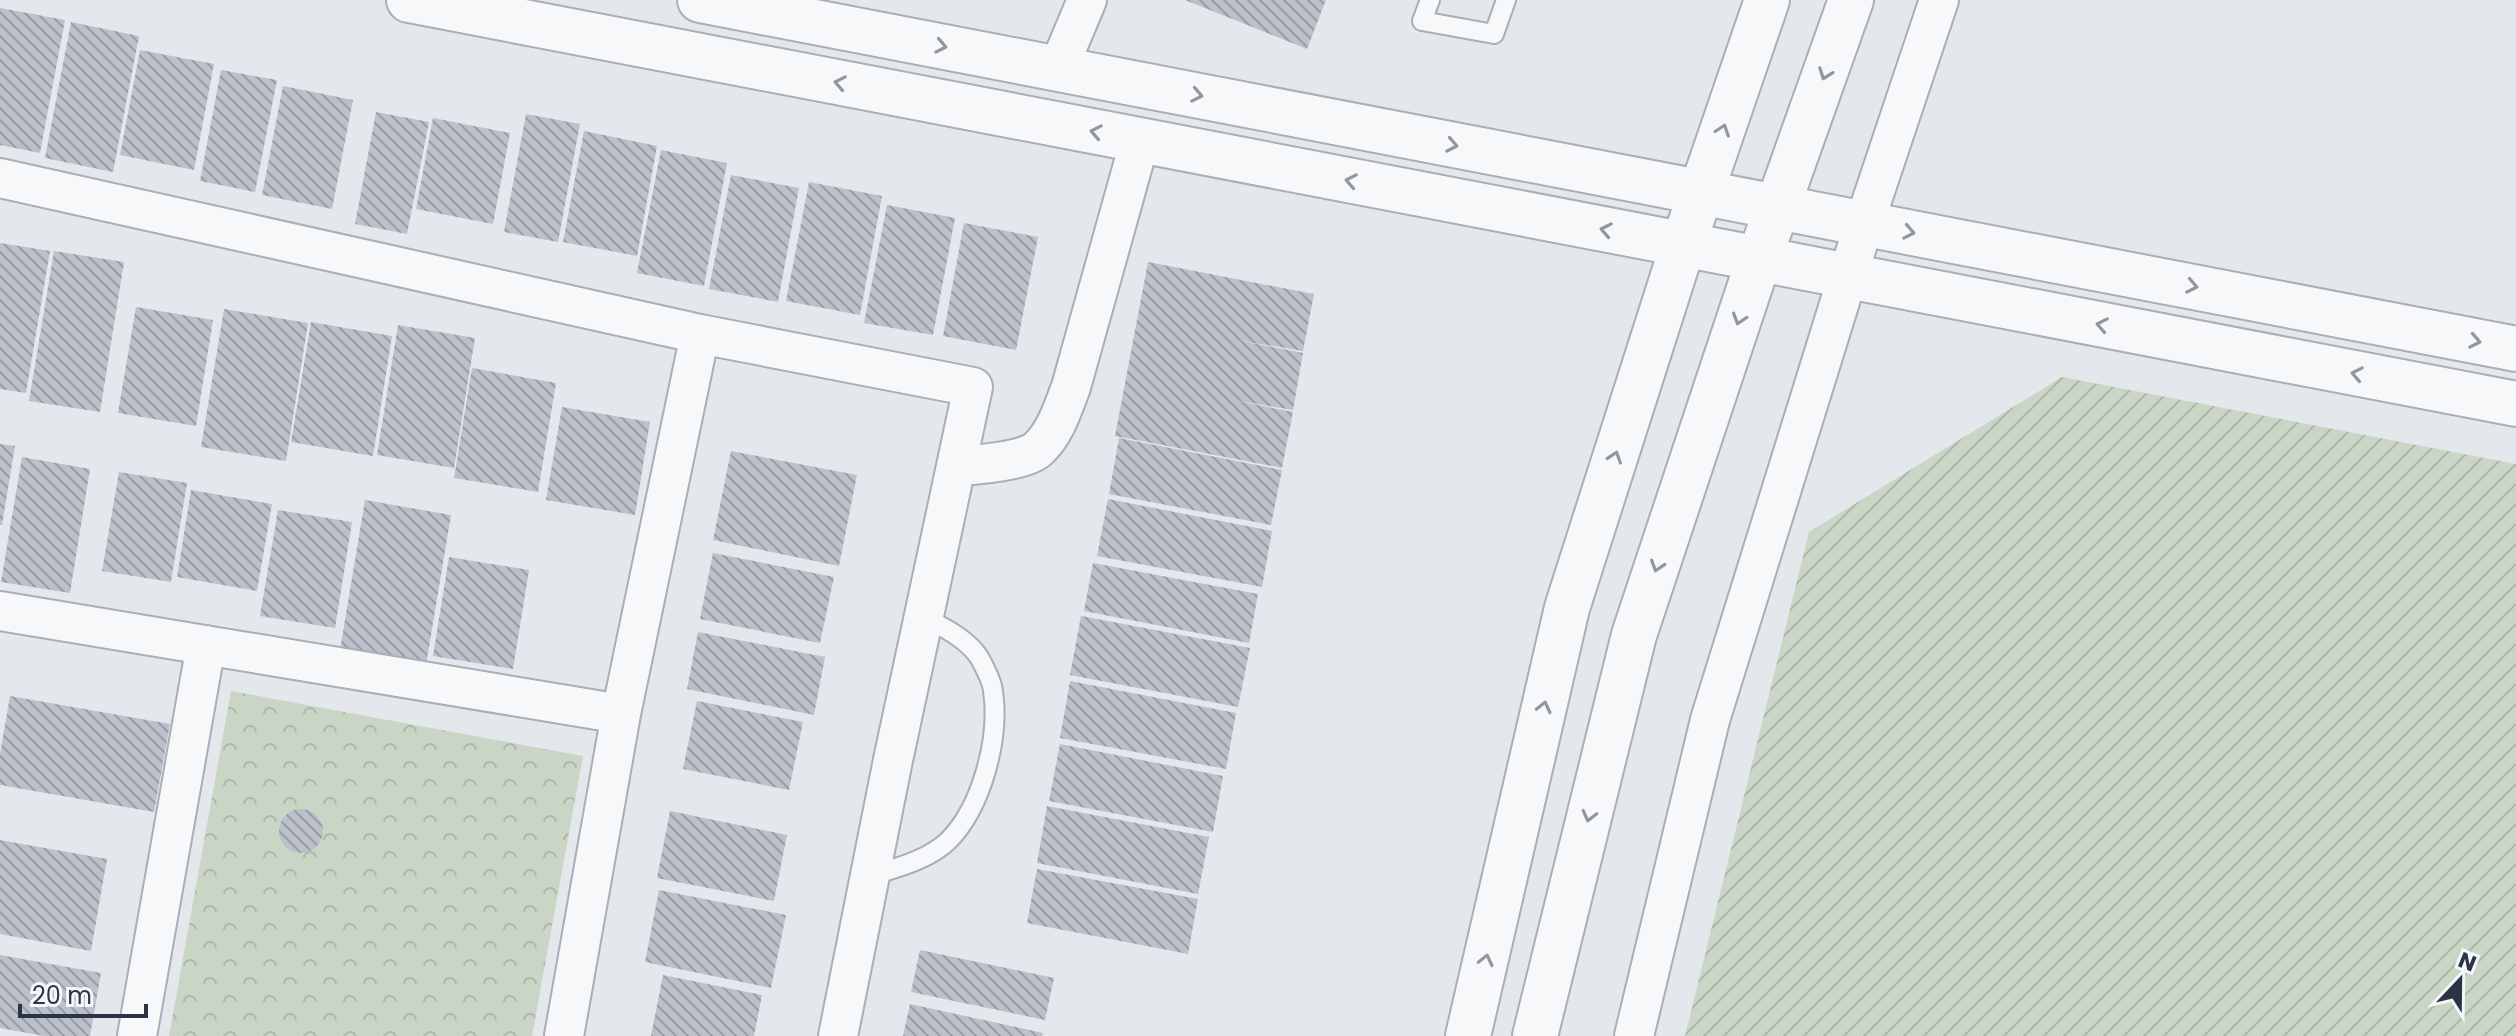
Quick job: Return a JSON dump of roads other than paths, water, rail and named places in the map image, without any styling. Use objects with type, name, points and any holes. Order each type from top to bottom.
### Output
[{"type":"street","points":[[409,0],[2516,404]]},
{"type":"street","points":[[700,0],[2516,349]]},
{"type":"street","points":[[1058,69],[1087,0]]},
{"type":"street","points":[[1468,1036],[1567,608],[1683,245],[1767,0]]},
{"type":"street","points":[[1535,1036],[1634,635],[1759,259],[1851,0]]},
{"type":"street","points":[[1634,1036],[1710,720],[1847,276],[1939,0]]},
{"type":"street","points":[[958,466],[992,464],[1037,451],[1056,423],[1071,387],[1140,140]]},
{"type":"street","points":[[0,178],[700,334],[973,387],[838,1036]]},
{"type":"street","points":[[2422,386],[2432,332]]},
{"type":"street","points":[[564,1036],[621,714],[700,334]]},
{"type":"street","points":[[0,611],[621,714]]},
{"type":"street","points":[[137,1036],[206,645]]},
{"type":"lane","points":[[1430,0],[1422,21],[1494,34],[1506,0]]},
{"type":"lane","points":[[870,876],[914,861],[947,842],[967,817],[983,782],[992,738],[994,689],[978,656],[957,635],[924,617]]}]
